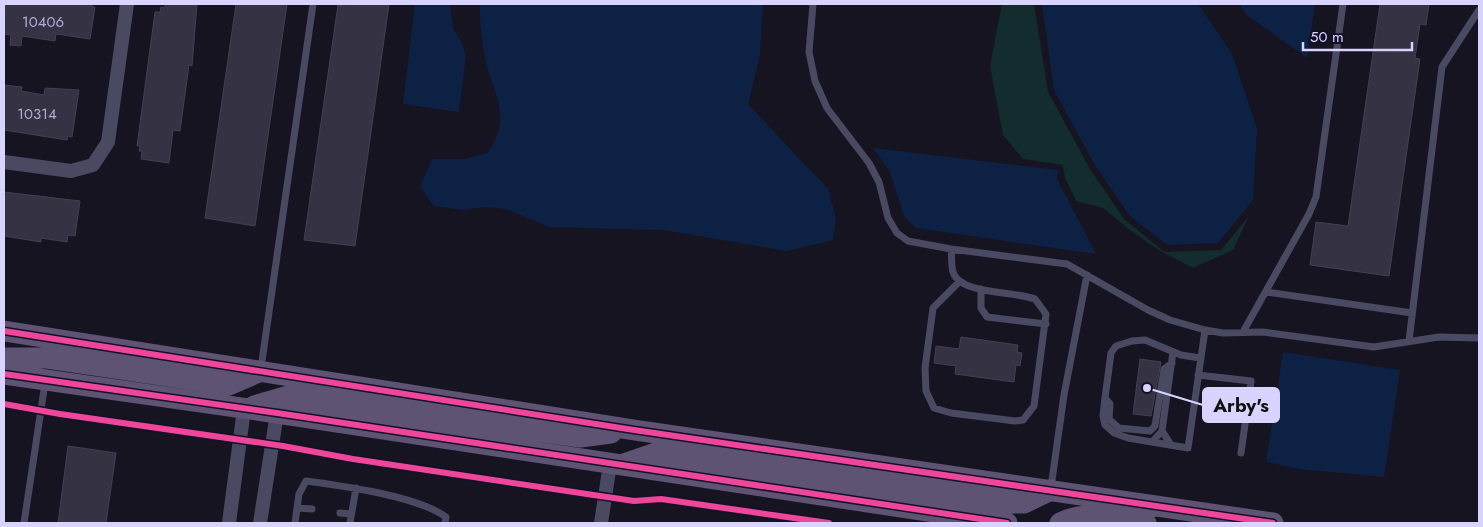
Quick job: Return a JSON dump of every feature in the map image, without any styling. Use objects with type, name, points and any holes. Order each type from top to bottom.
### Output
[{"type":"main road","points":[[4,331],[634,430],[1273,523]]},
{"type":"main road","points":[[4,358],[47,358],[229,385],[261,371]]},
{"type":"main road","points":[[4,374],[244,409],[277,412],[1007,523]]},
{"type":"main road","points":[[244,409],[288,396],[580,437],[634,430]]},
{"type":"main road","points":[[616,465],[656,454],[994,503],[1024,503],[1051,490]]},
{"type":"main road","points":[[1060,523],[1072,518],[1092,515],[1146,523]]},
{"type":"street","points":[[4,162],[71,171],[93,165],[108,142],[127,4]]},
{"type":"street","points":[[229,523],[244,409]]},
{"type":"street","points":[[260,523],[277,412]]},
{"type":"street","points":[[601,523],[616,465]]},
{"type":"lane","points":[[261,371],[313,4]]},
{"type":"lane","points":[[813,4],[809,52],[816,81],[827,108],[869,163],[879,182],[888,218],[897,233],[908,241],[951,249],[1067,264],[1148,310],[1170,320],[1205,330],[1223,333],[1263,332],[1374,347],[1439,337],[1479,338]]},
{"type":"lane","points":[[1244,332],[1316,197],[1343,4]]},
{"type":"lane","points":[[1409,341],[1442,67],[1479,10]]},
{"type":"lane","points":[[951,249],[953,273],[959,282],[981,289],[1035,299],[1046,314],[1034,406],[1023,420],[1015,421],[951,413],[934,408],[926,391],[925,368],[933,308],[959,282]]},
{"type":"lane","points":[[1051,490],[1064,395],[1087,275]]},
{"type":"lane","points":[[981,289],[981,308],[987,317],[1046,324]]},
{"type":"lane","points":[[1266,292],[1412,313]]},
{"type":"lane","points":[[1200,358],[1173,352],[1146,340],[1132,341],[1116,346],[1111,353],[1103,416],[1105,425],[1114,433],[1188,448],[1205,330]]},
{"type":"lane","points":[[1152,442],[1162,431],[1173,352]]},
{"type":"lane","points":[[1105,398],[1110,404],[1109,419],[1119,428],[1150,431],[1155,426],[1164,368],[1172,363]]},
{"type":"lane","points":[[1198,375],[1252,381],[1241,453]]},
{"type":"lane","points":[[24,523],[45,380]]},
{"type":"lane","points":[[1162,431],[1171,445]]},
{"type":"lane","points":[[295,523],[299,494],[306,482],[356,488],[435,509],[446,517],[445,523]]},
{"type":"lane","points":[[350,523],[356,488]]},
{"type":"lane","points":[[297,508],[312,509]]},
{"type":"lane","points":[[340,512],[352,514]]},
{"type":"green space","points":[[1002,4],[1034,4],[1048,92],[1090,169],[1124,219],[1167,252],[1221,250],[1249,216],[1233,250],[1193,268],[1157,249],[1103,208],[1076,201],[1065,178],[1063,165],[1023,159],[1003,135],[990,66]]},
{"type":"water","points":[[415,4],[450,4],[453,28],[462,43],[466,56],[459,112],[403,104]]},
{"type":"water","points":[[480,4],[763,4],[760,54],[748,104],[828,189],[836,218],[833,240],[787,251],[663,230],[549,227],[506,209],[484,207],[463,210],[434,206],[420,187],[432,159],[465,159],[487,153],[495,140],[499,128],[499,106],[485,58],[480,24]]},
{"type":"water","points":[[1042,4],[1198,4],[1232,54],[1257,129],[1253,200],[1218,243],[1167,245],[1130,216],[1096,167],[1054,90]]},
{"type":"water","points":[[1239,4],[1315,4],[1307,58],[1248,16]]},
{"type":"water","points":[[873,148],[1058,170],[1057,179],[1096,254],[916,228],[904,216],[889,170]]},
{"type":"water","points":[[1283,352],[1400,370],[1384,477],[1299,469],[1266,462]]},
{"type":"building","points":[[5,4],[92,4],[92,7],[95,7],[90,39],[56,34],[55,41],[22,36],[21,46],[10,45],[11,35],[4,34]]},
{"type":"building","points":[[165,4],[197,4],[192,66],[189,65],[180,131],[173,130],[169,163],[141,159],[142,151],[139,151],[140,146],[137,146],[155,12],[160,12],[161,7],[165,8]]},
{"type":"building","points":[[236,4],[287,4],[255,226],[205,218]]},
{"type":"building","points":[[346,4],[389,4],[355,246],[304,240],[338,5],[345,6]]},
{"type":"building","points":[[1380,4],[1429,4],[1426,25],[1420,24],[1415,58],[1420,59],[1389,276],[1310,265],[1316,222],[1348,226]]},
{"type":"building","points":[[4,85],[22,87],[21,91],[44,95],[45,88],[79,90],[72,137],[68,136],[67,140],[4,130]]},
{"type":"building","points":[[4,192],[80,201],[75,236],[68,235],[67,242],[41,238],[41,242],[4,236]]},
{"type":"building","points":[[961,337],[1018,345],[1017,352],[1022,353],[1020,366],[1016,365],[1014,382],[955,374],[956,366],[934,363],[936,346],[959,349]]},
{"type":"building","points":[[1140,359],[1161,362],[1151,416],[1133,414]]},
{"type":"building","points":[[68,446],[116,453],[106,523],[58,523]]},
{"type":"cycle path","points":[[4,331],[634,430],[1273,523]]},
{"type":"cycle path","points":[[4,374],[277,413],[1007,523]]},
{"type":"cycle path","points":[[4,404],[634,501],[661,499],[829,523]]},
{"type":"place","name":"Arby's","points":[[1147,388]]}]
